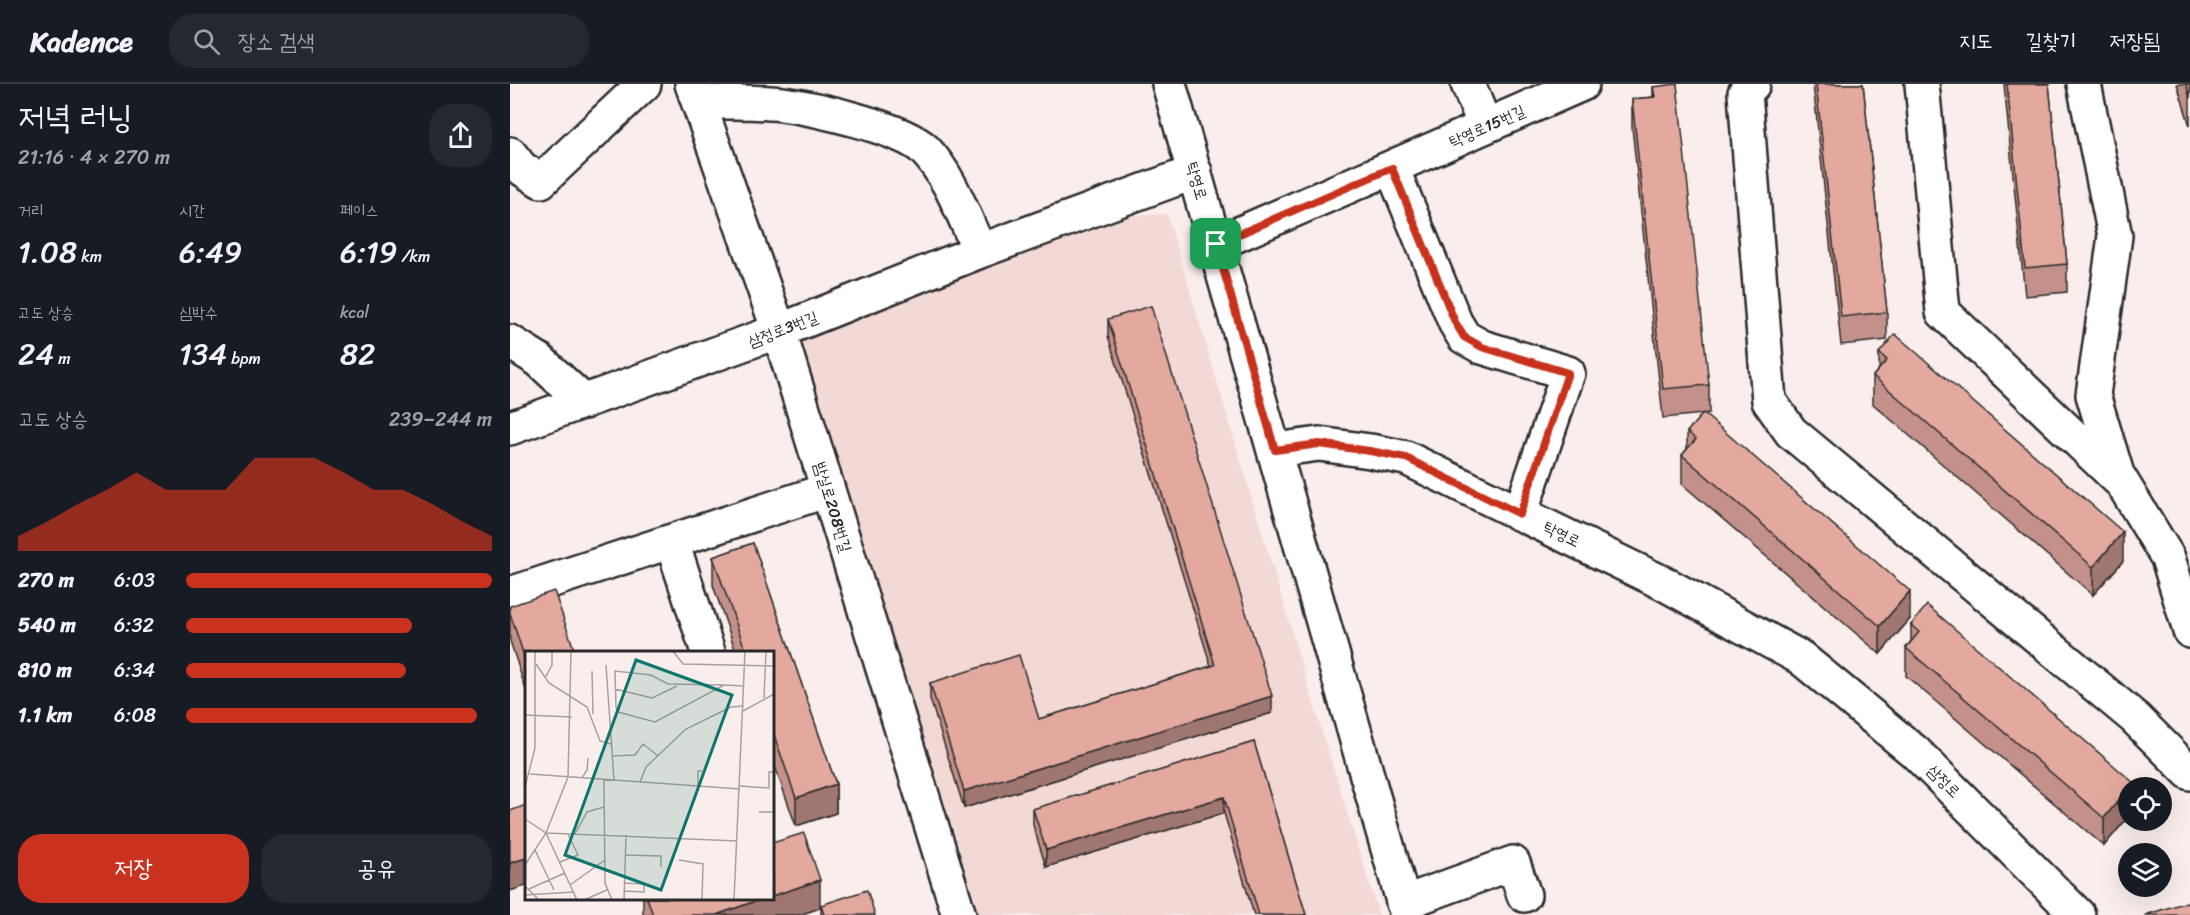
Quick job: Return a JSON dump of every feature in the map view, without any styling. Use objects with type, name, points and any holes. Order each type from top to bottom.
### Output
[{"type":"street","points":[[510,154],[521,168],[541,181],[644,84]]},
{"type":"street","name":"탁영로","points":[[1169,84],[1405,909]]},
{"type":"street","points":[[1468,84],[1485,126]]},
{"type":"street","name":"탁영로15번길","points":[[1216,244],[1582,84]]},
{"type":"street","points":[[1753,84],[1745,93],[1769,401],[1791,432],[2135,718],[2190,773]]},
{"type":"street","points":[[1922,84],[1943,312],[2125,486]]},
{"type":"street","points":[[2084,84],[2115,236],[2093,394],[2117,474],[2168,558],[2190,631]]},
{"type":"street","name":"밤실로208번길","points":[[959,915],[779,331],[695,93],[782,104],[897,132],[923,148],[931,157],[945,179],[980,251]]},
{"type":"street","points":[[1392,168],[1455,322],[1464,337],[1482,347],[1568,373],[1520,514]]},
{"type":"street","name":"삼정로3번길","points":[[510,428],[779,331],[980,251],[1195,172]]},
{"type":"street","points":[[510,342],[538,360],[584,402]]},
{"type":"street","name":"탁영로","points":[[1275,450],[1319,444],[1406,458],[1665,584],[1801,658]]},
{"type":"street","points":[[510,594],[828,490]]},
{"type":"street","points":[[672,542],[708,651]]},
{"type":"street","name":"삼정로","points":[[1801,658],[1915,752],[2078,915]]},
{"type":"street","points":[[1405,909],[1513,863],[1524,895]]},
{"type":"shaded area","points":[[1167,214],[1379,915],[979,915],[809,378],[802,337],[1116,216]]},
{"type":"building","points":[[1677,84],[1709,385],[1663,389],[1632,99],[1655,97],[1653,87]]},
{"type":"building","points":[[1816,84],[1863,84],[1887,312],[1841,317]]},
{"type":"building","points":[[2007,84],[2049,84],[2067,264],[2025,268]]},
{"type":"building","points":[[2186,84],[2190,84],[2190,98]]},
{"type":"building","points":[[1151,306],[1272,696],[964,791],[930,683],[1019,655],[1039,719],[1215,665],[1108,319]]},
{"type":"building","points":[[1895,334],[2123,532],[2093,567],[1873,376],[1887,360],[1879,353]]},
{"type":"building","points":[[1703,413],[1910,591],[1880,626],[1682,455],[1696,439],[1687,432]]},
{"type":"building","points":[[753,543],[836,784],[796,798],[774,735],[774,651],[746,651],[713,557]]},
{"type":"building","points":[[554,591],[575,651],[525,651],[525,659],[510,613],[510,606]]},
{"type":"building","points":[[1927,605],[2127,777],[2118,777],[2118,801],[2104,818],[1906,648],[1919,632],[1911,625]]},
{"type":"building","points":[[1254,742],[1306,915],[1259,915],[1224,797],[1046,850],[1033,809]]},
{"type":"building","points":[[525,805],[525,858],[510,863],[510,811]]},
{"type":"building","points":[[804,833],[820,880],[774,895],[774,842]]},
{"type":"building","points":[[867,890],[875,915],[824,915],[821,905]]},
{"type":"building","points":[[648,900],[758,900],[716,915],[653,915]]},
{"type":"building","points":[[2190,901],[2190,915],[2145,915]]},
{"type":"route","points":[[1392,168],[1455,322],[1464,337],[1482,347],[1568,373],[1520,514],[1406,458],[1319,444],[1275,450],[1216,244],[1392,168]]}]
